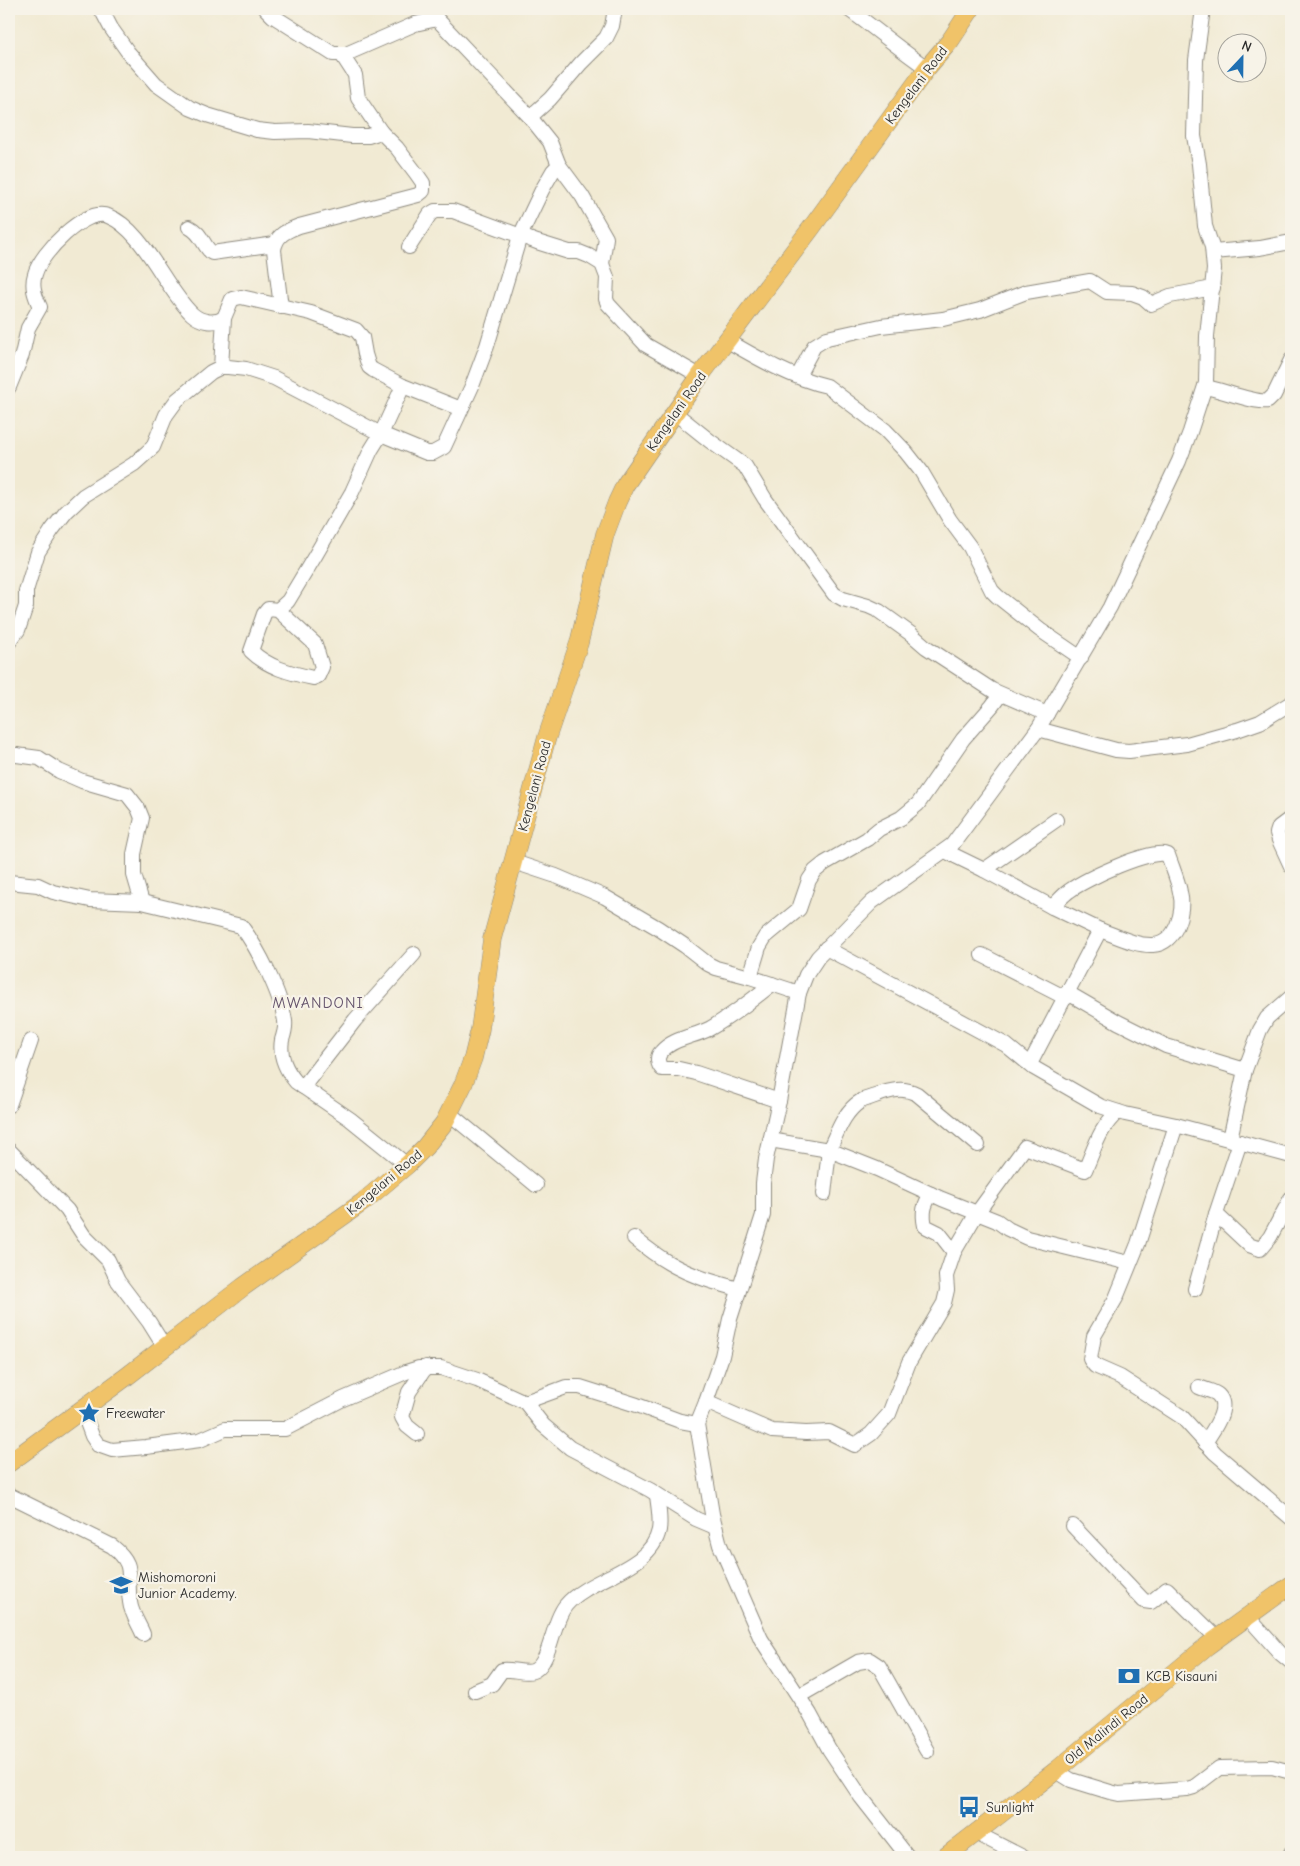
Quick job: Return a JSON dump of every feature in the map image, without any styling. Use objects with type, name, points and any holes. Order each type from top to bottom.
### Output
[{"type":"main road","name":"Kengelani Road","points":[[9,1463],[268,1268],[363,1202],[407,1165],[436,1135],[450,1114],[463,1085],[476,1046],[480,1029],[489,953],[547,737],[579,643],[592,586],[612,516],[625,485],[700,376],[842,187],[927,68],[950,41],[971,9]]},
{"type":"main road","name":"Old Malindi Road","points":[[945,1857],[1058,1769],[1217,1638],[1291,1585]]},
{"type":"street","points":[[101,9],[111,28],[128,52],[156,84],[190,108],[257,130],[275,132],[308,131],[352,136],[368,136],[380,132]]},
{"type":"street","points":[[266,9],[273,16],[333,54],[342,55],[435,14],[530,117],[550,142],[559,165],[582,196],[606,238],[602,264],[607,278],[606,298],[608,304],[646,345],[700,376]]},
{"type":"street","points":[[530,117],[550,99],[581,63],[606,38],[612,26],[615,9]]},
{"type":"street","points":[[848,9],[868,23],[899,50],[927,68]]},
{"type":"street","points":[[908,1857],[861,1797],[829,1749],[799,1696],[761,1639],[725,1558],[715,1527],[697,1424],[722,1356],[740,1288],[763,1215],[763,1183],[770,1140],[799,993],[811,966],[826,948],[872,902],[945,851],[958,838],[1038,729],[1110,608],[1180,461],[1205,386],[1207,336],[1214,270],[1213,252],[1205,226],[1199,164],[1194,136],[1196,60],[1203,9]]},
{"type":"street","points":[[282,307],[274,250],[275,244],[283,233],[299,226],[374,208],[421,194],[424,189],[423,183],[398,148],[380,132],[358,98],[355,75],[342,55]]},
{"type":"street","points":[[9,642],[18,630],[26,606],[26,591],[38,552],[52,530],[66,512],[83,496],[134,464],[153,447],[166,415],[178,400],[200,380],[221,367],[246,369],[274,378],[381,434],[427,453],[433,453],[444,447],[472,386],[487,346],[520,236],[553,171],[559,165]]},
{"type":"street","points":[[421,194],[435,212]]},
{"type":"street","points":[[408,247],[425,219],[435,212],[453,211],[520,236],[570,252],[584,254],[602,264]]},
{"type":"street","points":[[9,387],[22,355],[28,328],[40,307],[34,291],[35,275],[40,263],[62,236],[94,215],[109,216],[131,234],[149,255],[193,315],[211,322],[224,318]]},
{"type":"street","points":[[189,227],[204,241],[212,253],[275,244]]},
{"type":"street","points":[[1213,252],[1240,251],[1291,242]]},
{"type":"street","points":[[798,376],[814,346],[827,338],[882,326],[943,319],[980,310],[1026,292],[1090,281],[1108,292],[1132,293],[1143,297],[1151,304],[1170,296],[1213,288]]},
{"type":"street","points":[[221,367],[224,318],[232,299],[236,297],[311,313],[356,330],[362,337],[369,367],[378,374],[403,386],[461,408]]},
{"type":"street","points":[[728,341],[758,359],[816,384],[827,386],[885,430],[921,471],[950,520],[970,547],[997,596],[1040,630],[1081,658]]},
{"type":"street","points":[[1205,386],[1261,402],[1268,402],[1274,395],[1291,360]]},
{"type":"street","points":[[278,610],[317,646],[322,670],[315,678],[278,668],[258,658],[251,651],[252,645],[266,611],[278,610],[288,601],[315,556],[352,492],[403,386]]},
{"type":"street","points":[[675,413],[710,442],[745,466],[765,499],[834,594],[879,611],[926,647],[1000,694],[1047,714]]},
{"type":"street","points":[[750,977],[764,937],[799,909],[809,880],[815,872],[825,863],[912,810],[926,794],[963,739],[1000,694]]},
{"type":"street","points":[[1038,729],[1116,750],[1130,751],[1186,744],[1237,730],[1260,722],[1291,703]]},
{"type":"street","points":[[9,754],[39,758],[59,771],[82,781],[127,794],[138,808],[142,818],[134,854],[134,874],[142,902]]},
{"type":"street","points":[[1291,818],[1277,829],[1279,840],[1291,866]]},
{"type":"street","points":[[984,870],[1056,820]]},
{"type":"street","points":[[945,851],[1052,907],[1100,930],[1146,945],[1162,944],[1169,939],[1176,926],[1181,898],[1168,855],[1162,853],[1130,861],[1102,872],[1068,891],[1052,907]]},
{"type":"street","points":[[514,862],[556,876],[605,897],[658,928],[716,968],[799,993]]},
{"type":"street","points":[[9,882],[38,885],[53,892],[90,900],[142,902],[242,926],[253,943],[270,979],[283,1015],[285,1026],[281,1051],[284,1064],[296,1082],[350,1119],[407,1165]]},
{"type":"street","points":[[1030,1064],[1100,930]]},
{"type":"street","points":[[826,948],[1006,1045],[1030,1064],[1092,1102],[1118,1112],[1176,1125],[1291,1156]]},
{"type":"street","points":[[303,1087],[355,1020],[414,954]]},
{"type":"street","points":[[982,955],[1067,995],[1166,1046],[1246,1070]]},
{"type":"street","points":[[772,984],[736,1013],[707,1030],[670,1044],[660,1053],[658,1059],[659,1067],[662,1070],[679,1069],[696,1073],[778,1101]]},
{"type":"street","points":[[1195,1289],[1235,1141],[1246,1070],[1263,1023],[1291,997]]},
{"type":"street","points":[[9,1105],[31,1041]]},
{"type":"street","points":[[824,1194],[829,1150],[842,1122],[855,1106],[891,1090],[908,1089],[917,1094],[978,1145]]},
{"type":"street","points":[[706,1402],[772,1431],[829,1432],[852,1444],[857,1444],[877,1429],[889,1414],[909,1362],[944,1302],[947,1290],[946,1276],[954,1252],[977,1213],[1025,1147],[1085,1170],[1099,1134],[1108,1120],[1118,1112]]},
{"type":"street","points":[[450,1114],[536,1185]]},
{"type":"street","points":[[1176,1125],[1138,1244],[1116,1298],[1094,1336],[1090,1359],[1095,1366],[1120,1377],[1173,1410],[1190,1424],[1205,1443],[1291,1518]]},
{"type":"street","points":[[770,1140],[829,1150],[997,1221],[1008,1229],[1027,1238],[1130,1263]]},
{"type":"street","points":[[9,1150],[67,1210],[84,1236],[108,1260],[118,1280],[164,1346]]},
{"type":"street","points":[[932,1194],[925,1204],[923,1213],[925,1226],[939,1233],[954,1252]]},
{"type":"street","points":[[1216,1214],[1249,1245],[1260,1248],[1270,1237],[1291,1198]]},
{"type":"street","points":[[634,1238],[677,1267],[716,1283],[740,1288]]},
{"type":"street","points":[[82,1409],[92,1436],[98,1445],[112,1450],[146,1448],[200,1440],[225,1429],[287,1428],[324,1408],[406,1372],[426,1367],[441,1368],[460,1373],[525,1402],[543,1425],[561,1442],[657,1495],[696,1519],[715,1527]]},
{"type":"street","points":[[417,1434],[406,1426],[402,1416],[409,1392],[426,1367]]},
{"type":"street","points":[[525,1402],[566,1386],[580,1387],[680,1421],[697,1424]]},
{"type":"street","points":[[1200,1388],[1216,1394],[1221,1399],[1222,1407],[1215,1427],[1205,1443]]},
{"type":"street","points":[[475,1691],[492,1684],[502,1670],[532,1671],[540,1666],[545,1657],[557,1620],[565,1606],[591,1585],[628,1566],[649,1548],[659,1529],[657,1495]]},
{"type":"street","points":[[9,1497],[112,1546],[124,1555],[128,1564],[130,1602],[143,1634]]},
{"type":"street","points":[[1073,1526],[1144,1601],[1151,1602],[1167,1589],[1217,1638]]},
{"type":"street","points":[[1247,1616],[1280,1653],[1291,1662]]},
{"type":"street","points":[[799,1696],[858,1662],[870,1660],[879,1666],[927,1751]]},
{"type":"street","points":[[1058,1769],[1071,1780],[1119,1794],[1187,1789],[1194,1787],[1219,1768],[1272,1767],[1291,1772]]},
{"type":"street","points":[[976,1833],[1023,1857]]},
{"type":"street","points":[[1290,1857],[1291,1853]]},
{"type":"place","name":"Freewater","points":[[89,1413]]},
{"type":"place","name":"Mishomoroni Junior Academy.","points":[[121,1585]]},
{"type":"place","name":"KCB Kisauni","points":[[1129,1676]]},
{"type":"place","name":"Sunlight","points":[[969,1807]]},
{"type":"district","name":"MWANDONI","points":[[318,1002]]}]
